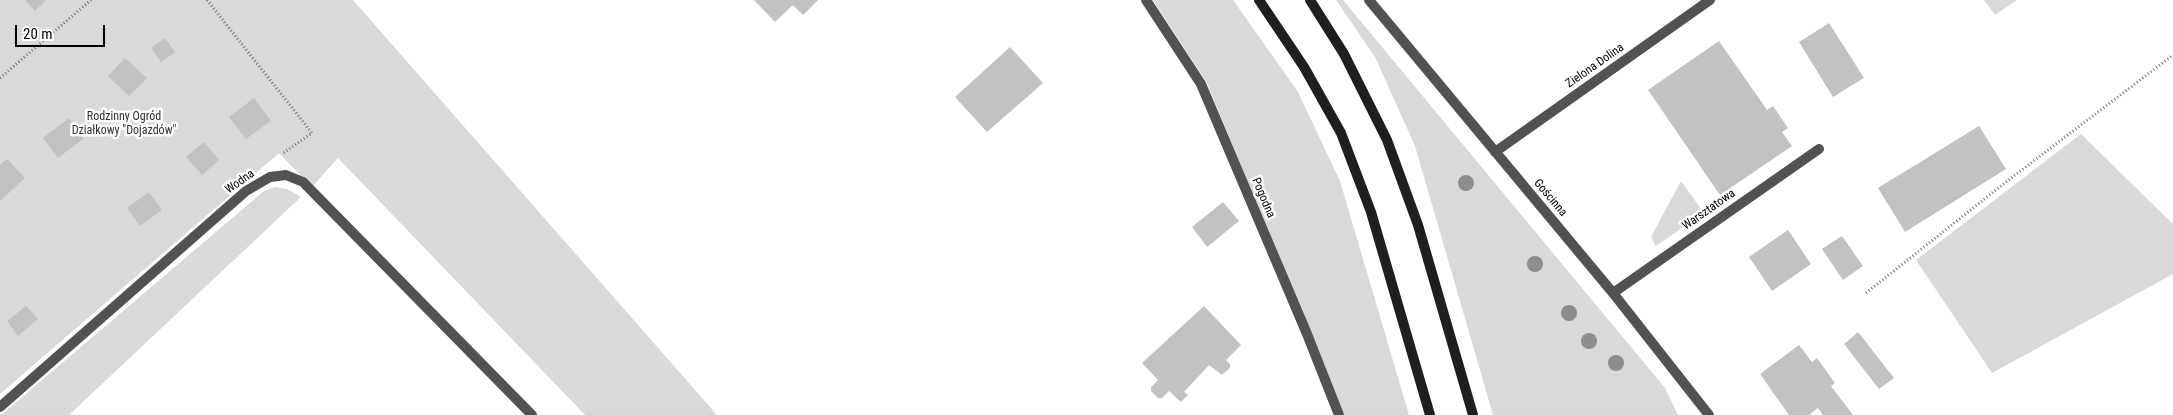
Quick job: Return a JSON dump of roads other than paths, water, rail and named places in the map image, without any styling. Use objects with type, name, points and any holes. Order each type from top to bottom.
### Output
[{"type":"main road","points":[[1259,0],[1304,67],[1341,133],[1371,212],[1430,415]]},
{"type":"main road","points":[[1310,0],[1344,54],[1387,140],[1418,225],[1473,415]]},
{"type":"street","name":"Pogodna","points":[[1146,0],[1201,84],[1307,334],[1339,415]]},
{"type":"street","name":"Gościnna","points":[[1369,0],[1613,293],[1709,415]]},
{"type":"street","name":"Zielona Dolina","points":[[1495,152],[1710,0]]},
{"type":"street","name":"Warsztatowa","points":[[1613,293],[1820,149]]},
{"type":"street","name":"Wodna","points":[[0,407],[246,190],[270,177],[286,175],[304,182],[532,415]]},
{"type":"park label","name":"Rodzinny Ogród Działkowy \"Dojazdów\"","points":[[124,124]]}]
